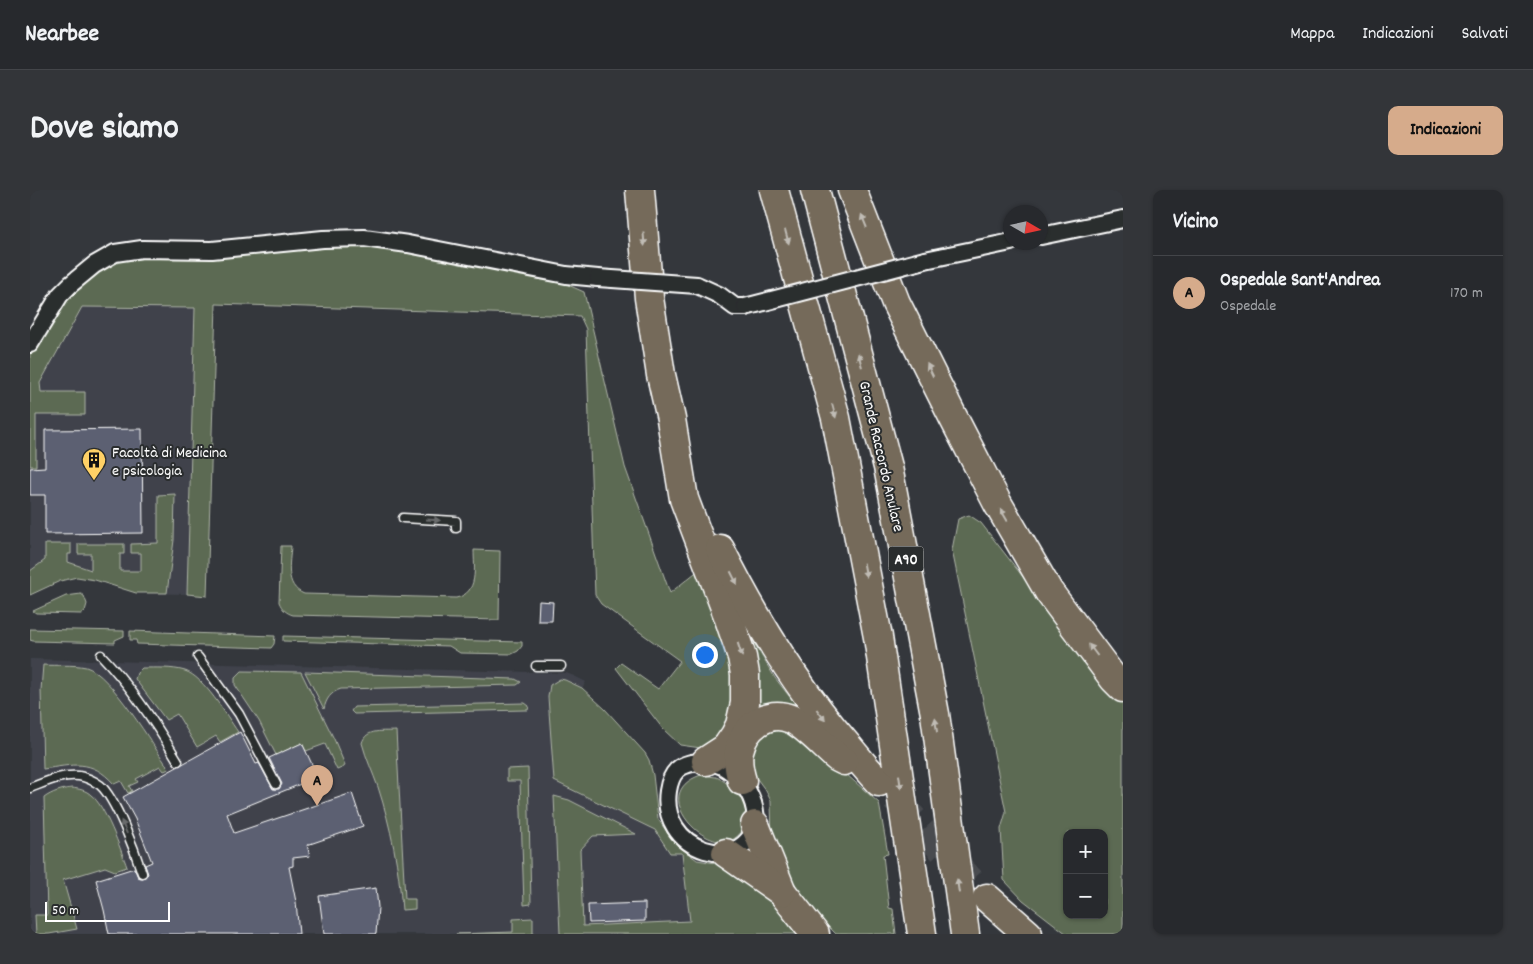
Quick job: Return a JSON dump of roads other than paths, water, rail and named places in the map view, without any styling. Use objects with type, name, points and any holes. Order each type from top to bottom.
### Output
[{"type":"highway","points":[[640,190],[649,298],[684,499],[727,613],[742,658],[745,674],[745,703],[736,735],[726,748],[706,761]]},
{"type":"highway","name":"A90","points":[[774,190],[836,418],[878,637],[922,934]]},
{"type":"highway","name":"Grande Raccordo Anulare","points":[[815,190],[888,467],[935,714],[965,934]]},
{"type":"highway","points":[[852,190],[896,303],[998,504],[1049,592],[1114,679],[1123,688]]},
{"type":"highway","points":[[671,419],[711,532],[741,592],[762,628],[823,718],[876,779],[838,758],[792,720],[773,716],[756,723],[743,740],[738,760],[742,781]]},
{"type":"highway","points":[[755,825],[782,892],[815,934]]},
{"type":"highway","points":[[726,852],[782,892]]},
{"type":"highway","points":[[987,898],[1028,934]]},
{"type":"street","points":[[1048,234],[1123,219]]},
{"type":"street","points":[[30,344],[60,294],[94,264],[116,253],[142,249],[212,250],[323,239],[364,238],[408,244],[566,275],[697,285],[719,295],[735,307],[745,307],[925,260],[1003,243]]},
{"type":"street","points":[[706,761],[726,768],[742,781],[752,797],[756,816],[752,834],[746,841],[726,852],[709,851],[690,844],[682,837],[675,827],[668,807],[669,787],[672,778],[678,770],[686,764],[706,761]]},
{"type":"lane","points":[[403,518],[456,521],[456,528]]},
{"type":"lane","points":[[101,654],[115,669],[158,727],[178,761]]},
{"type":"lane","points":[[198,657],[239,714],[276,784]]},
{"type":"lane","points":[[536,666],[561,666]]},
{"type":"lane","points":[[30,788],[58,777],[72,776],[85,778],[100,786],[109,797],[123,824],[142,873]]},
{"type":"tunnel","points":[[895,799],[987,898]]},
{"type":"place","name":"Facoltà di Medicina e psicologia","points":[[94,481]]},
{"type":"place","name":"Ospedale Sant'Andrea","points":[[317,806]]}]
